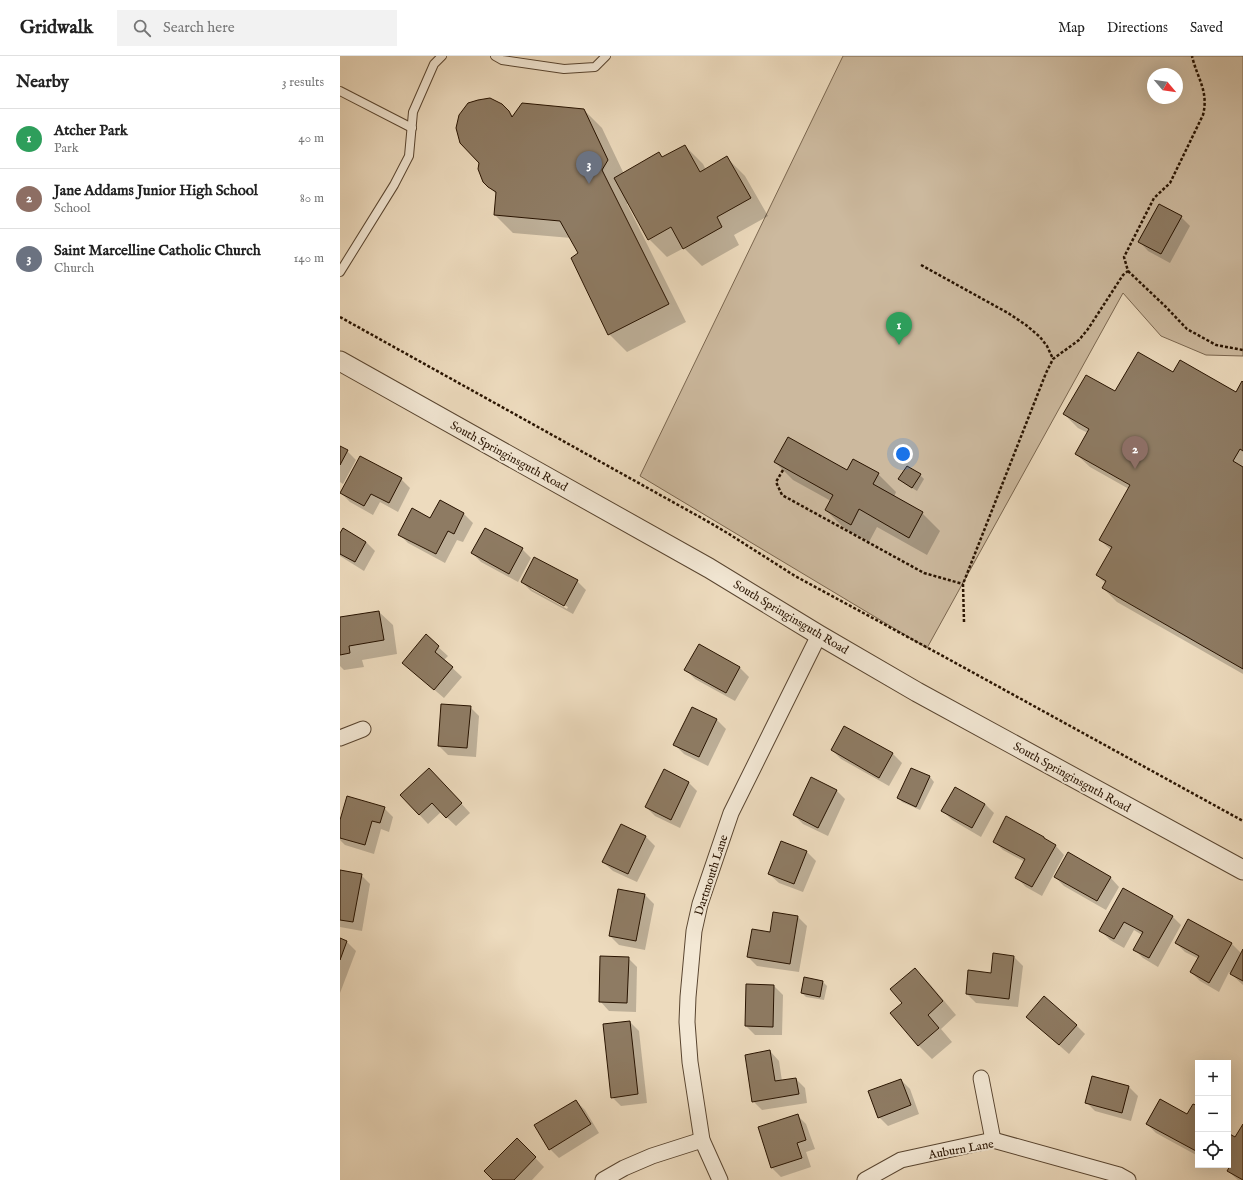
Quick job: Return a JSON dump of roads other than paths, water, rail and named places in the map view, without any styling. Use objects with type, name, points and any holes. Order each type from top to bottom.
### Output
[{"type":"street","name":"South Springinsguth Road","points":[[340,361],[709,568],[819,635],[917,692],[1243,870]]},
{"type":"street","name":"Dartmouth Lane","points":[[720,1180],[702,1140],[690,1062],[688,1022],[690,969],[694,931],[700,904],[732,813],[819,635]]},
{"type":"street","points":[[340,738],[363,729]]},
{"type":"street","points":[[981,1078],[993,1140]]},
{"type":"street","points":[[603,1180],[624,1168],[652,1156],[702,1140]]},
{"type":"street","name":"Auburn Lane","points":[[865,1180],[901,1160],[993,1140],[1119,1175],[1128,1180]]},
{"type":"lane","points":[[340,272],[394,186],[409,156],[413,112],[434,64],[442,56]]},
{"type":"lane","points":[[495,56],[502,60],[564,68],[595,67],[606,56]]},
{"type":"lane","points":[[340,91],[412,128]]},
{"type":"place","name":"Saint Marcelline Catholic Church","points":[[589,184]]},
{"type":"place","name":"Atcher Park","points":[[899,345]]},
{"type":"place","name":"Jane Addams Junior High School","points":[[1135,469]]}]
